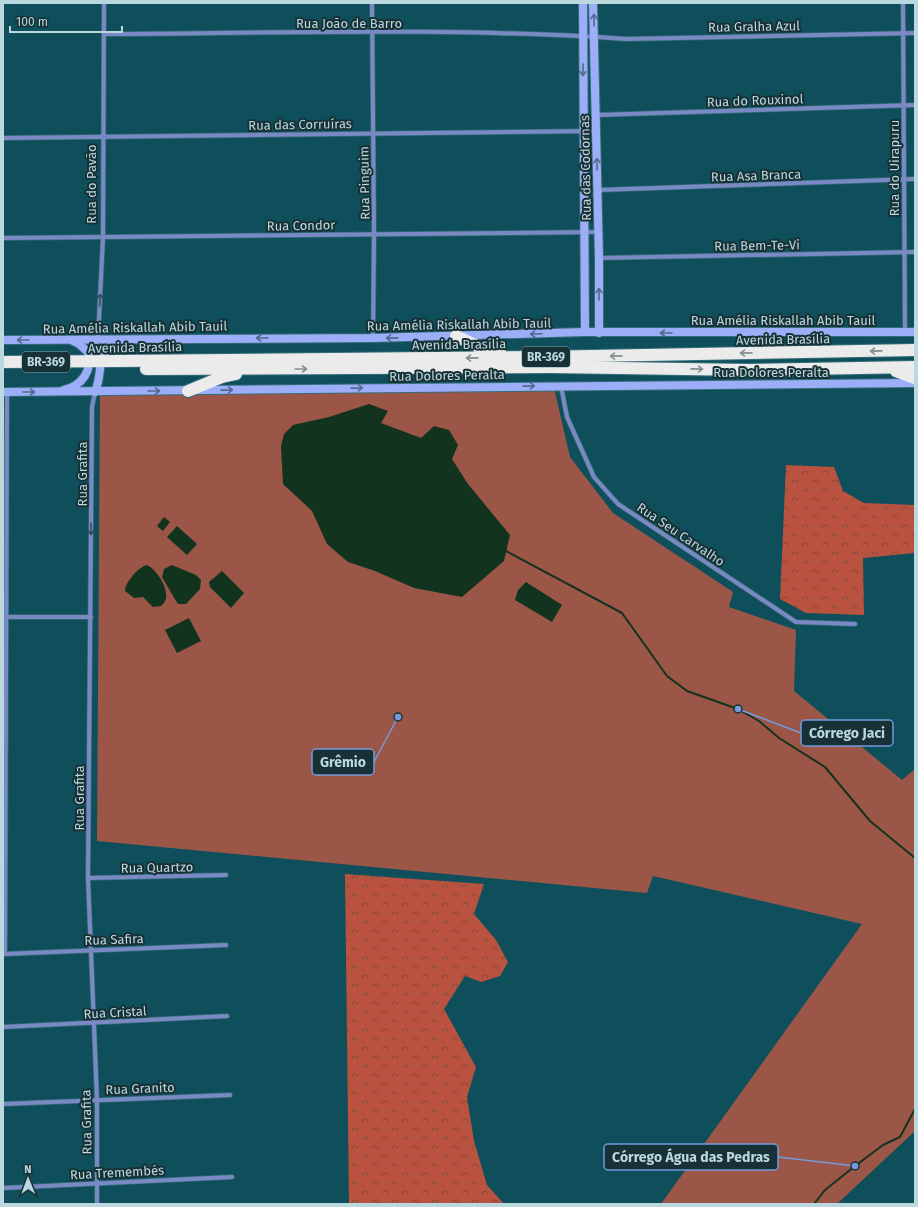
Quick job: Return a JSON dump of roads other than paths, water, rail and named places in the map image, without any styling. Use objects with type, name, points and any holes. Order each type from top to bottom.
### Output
[{"type":"highway","points":[[456,336],[483,349],[539,357]]},
{"type":"highway","name":"Avenida Brasília","points":[[101,369],[539,357],[915,350]]},
{"type":"highway","name":"Avenida Brasília","points":[[3,362],[88,363],[101,369],[552,367],[748,370],[915,367]]},
{"type":"highway","name":"Avenida Brasília","points":[[3,371],[88,363]]},
{"type":"highway","points":[[867,367],[901,372],[915,378]]},
{"type":"highway","points":[[188,391],[222,377],[274,369]]},
{"type":"street","name":"Rua do Pavão","points":[[88,363],[98,339],[103,237],[102,136],[104,3]]},
{"type":"street","name":"Rua Pinguim","points":[[372,3],[374,234],[373,338]]},
{"type":"street","name":"Rua das Codornas","points":[[583,3],[586,332]]},
{"type":"street","name":"Rua das Codornas","points":[[594,3],[599,232],[599,333]]},
{"type":"street","name":"Rua do Uirapuru","points":[[903,3],[904,332]]},
{"type":"street","name":"Rua João de Barro","points":[[104,34],[372,32],[594,36]]},
{"type":"street","name":"Rua Gralha Azul","points":[[594,36],[626,39],[915,33]]},
{"type":"street","points":[[583,101],[596,100]]},
{"type":"street","name":"Rua do Rouxinol","points":[[596,115],[915,105]]},
{"type":"street","name":"Rua das Corruíras","points":[[3,138],[597,131]]},
{"type":"street","name":"Rua Asa Branca","points":[[598,190],[915,179]]},
{"type":"street","name":"Rua Condor","points":[[3,238],[599,232]]},
{"type":"street","name":"Rua Bem-Te-Vi","points":[[599,258],[915,252]]},
{"type":"street","name":"Rua Amélia Riskallah Abib Tauil","points":[[3,340],[72,341],[98,339],[373,338],[586,332],[915,332]]},
{"type":"street","points":[[94,392],[101,369],[102,356],[110,346],[135,339]]},
{"type":"street","points":[[54,392],[70,389],[80,383],[88,363],[86,349],[72,341]]},
{"type":"street","points":[[101,369],[106,385],[121,391]]},
{"type":"street","name":"Rua Dolores Peralta","points":[[5,392],[188,391],[561,385],[915,383]]},
{"type":"street","name":"Rua Seu Carvalho","points":[[561,385],[567,417],[594,477],[618,504],[796,622],[855,624]]},
{"type":"street","points":[[4,954],[5,392]]},
{"type":"street","name":"Rua Grafita","points":[[94,392],[92,407],[88,878],[97,1100],[97,1204]]},
{"type":"street","points":[[5,617],[91,617]]},
{"type":"street","name":"Rua Quartzo","points":[[88,878],[226,876]]},
{"type":"street","name":"Rua Safira","points":[[4,954],[226,945]]},
{"type":"street","name":"Rua Cristal","points":[[3,1027],[227,1016]]},
{"type":"street","name":"Rua Granito","points":[[3,1104],[230,1095]]},
{"type":"street","name":"Rua Tremembés","points":[[3,1188],[232,1176]]},
{"type":"waterway","points":[[506,551],[622,613],[667,676],[687,691],[738,709],[759,721],[779,738],[825,767],[870,821],[915,858]]},
{"type":"waterway","points":[[814,1204],[825,1190],[855,1166],[883,1145],[900,1137],[915,1109]]},
{"type":"place","name":"Córrego Jaci","points":[[738,709]]},
{"type":"place","name":"Grêmio","points":[[398,717]]},
{"type":"place","name":"Córrego Água das Pedras","points":[[855,1166]]}]
